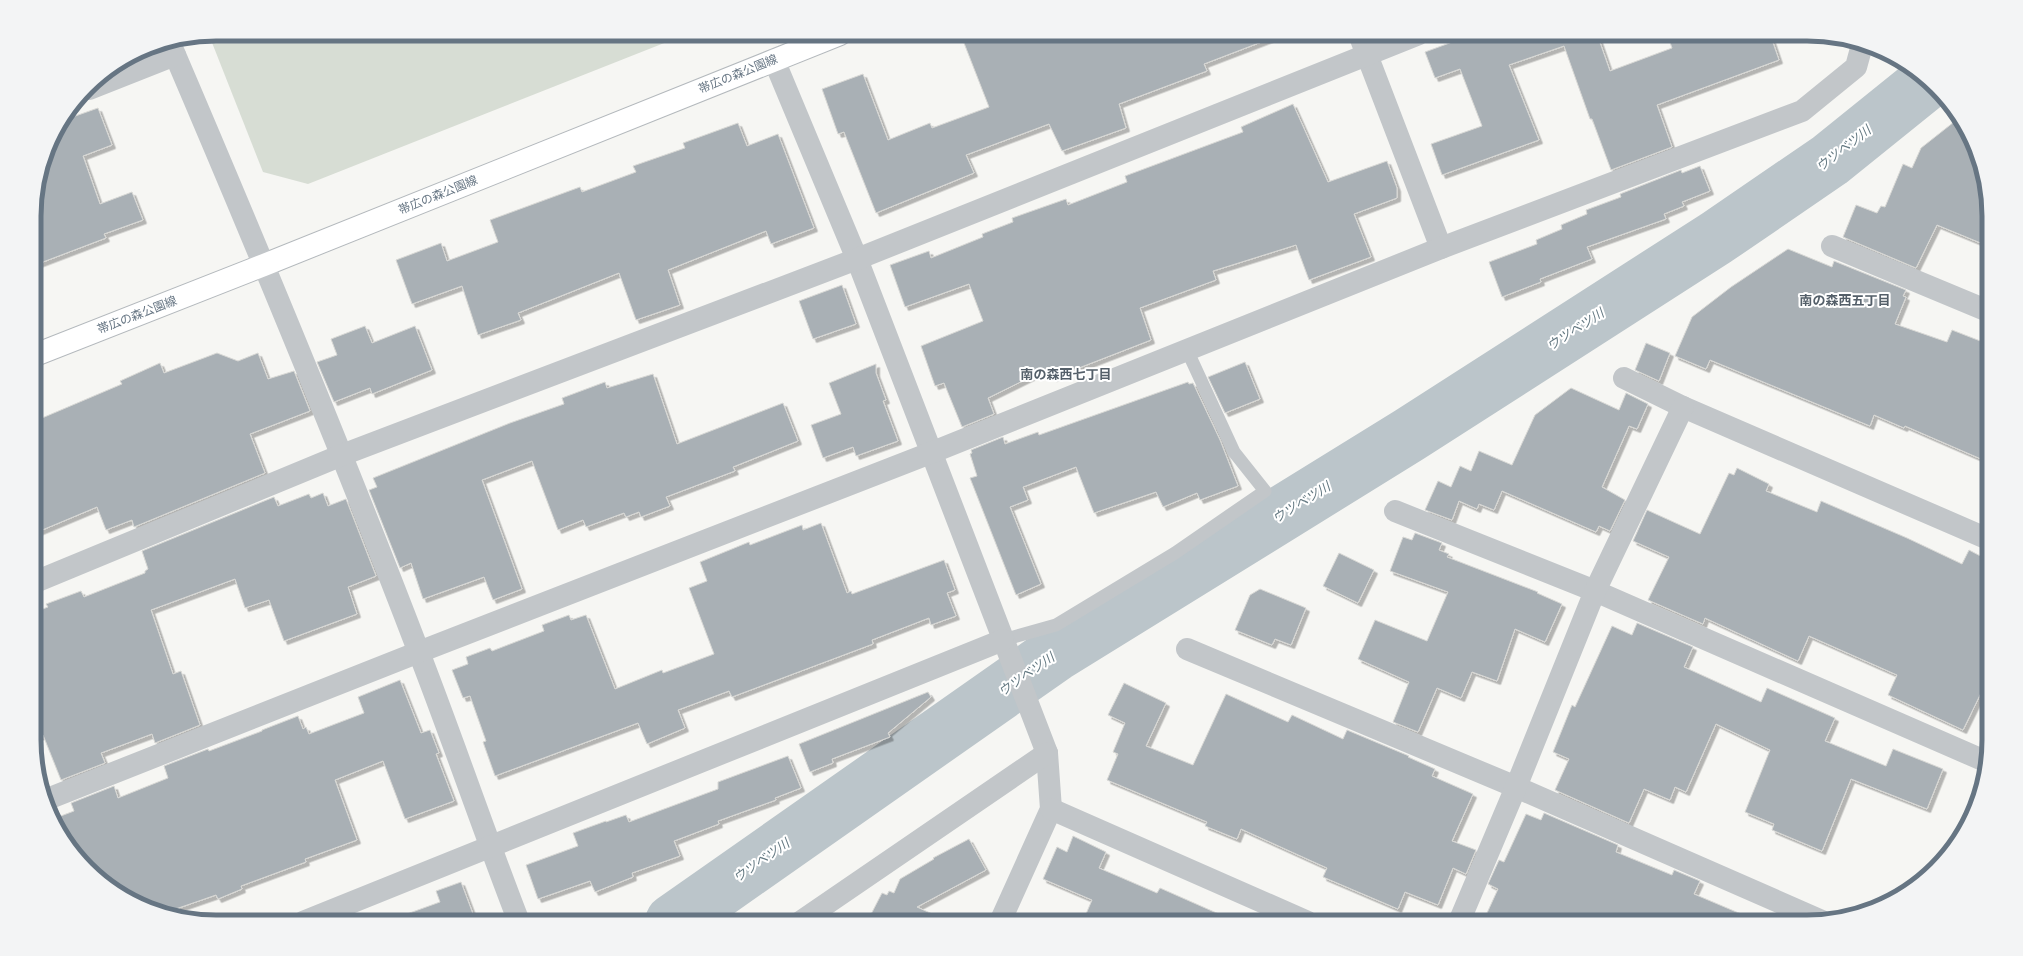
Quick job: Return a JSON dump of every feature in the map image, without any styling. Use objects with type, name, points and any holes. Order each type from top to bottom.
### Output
[{"type":"main road","name":"帯広の森公園線","points":[[41,352],[264,265],[822,41]]},
{"type":"street","points":[[1362,41],[1441,248]]},
{"type":"street","points":[[41,580],[342,455],[857,259],[1401,41]]},
{"type":"street","points":[[103,82],[172,49],[264,265],[342,455],[419,652],[516,915]]},
{"type":"street","points":[[51,798],[419,652],[933,452],[1441,248],[1802,111],[1856,67],[1861,49]]},
{"type":"street","points":[[774,60],[857,259],[933,452],[1047,753],[1051,809],[1003,915]]},
{"type":"street","points":[[1832,246],[1982,308]]},
{"type":"street","points":[[1624,378],[1683,407],[1982,536]]},
{"type":"street","points":[[1462,915],[1516,787],[1595,591],[1683,407]]},
{"type":"street","points":[[1395,511],[1595,591],[1981,759]]},
{"type":"street","points":[[320,915],[1003,640]]},
{"type":"street","points":[[1187,649],[1516,787],[1808,915]]},
{"type":"street","points":[[810,915],[1047,753]]},
{"type":"street","points":[[1051,809],[1292,915]]},
{"type":"lane","points":[[1003,640],[1056,625],[1175,553],[1265,491],[1234,452],[1187,350]]},
{"type":"shaded area","points":[[211,41],[669,41],[308,184],[263,172]]},
{"type":"building","points":[[969,41],[1264,41],[1204,64],[1207,71],[1119,104],[1126,128],[1062,151],[1049,124],[966,155],[974,173],[876,213],[844,132],[838,134],[822,89],[863,74],[888,140],[930,123],[932,128],[989,107],[964,43]]},
{"type":"building","points":[[1455,41],[1599,41],[1610,71],[1672,48],[1670,41],[1772,41],[1779,60],[1657,105],[1672,147],[1611,170],[1592,119],[1590,119],[1564,46],[1509,65],[1539,140],[1442,175],[1431,144],[1482,126],[1460,69],[1435,78],[1425,52]]},
{"type":"building","points":[[1293,104],[1328,182],[1387,161],[1397,188],[1397,198],[1354,214],[1371,257],[1309,280],[1296,245],[1213,271],[1216,280],[1140,308],[1151,340],[1053,378],[1049,368],[988,398],[994,414],[962,427],[944,383],[935,386],[921,346],[983,321],[969,284],[905,307],[890,265],[929,251],[931,258],[983,237],[982,234],[1013,222],[1012,218],[1066,199],[1068,205],[1127,182],[1125,176],[1243,132],[1241,127]]},
{"type":"building","points":[[98,108],[112,145],[83,156],[100,204],[132,192],[143,220],[104,234],[106,238],[41,263],[41,204],[44,182],[54,149],[64,128],[71,118]]},
{"type":"building","points":[[1955,121],[1969,149],[1979,182],[1982,204],[1982,244],[1937,225],[1916,268],[1843,237],[1856,205],[1877,213],[1881,206],[1885,207],[1903,164],[1912,168],[1921,148]]},
{"type":"building","points":[[738,123],[747,146],[778,134],[814,228],[771,244],[766,231],[668,270],[680,305],[636,320],[619,273],[518,313],[521,320],[478,335],[462,286],[412,304],[396,260],[441,243],[447,261],[498,242],[490,220],[580,187],[582,192],[636,172],[633,166],[685,148],[683,143]]},
{"type":"building","points":[[1700,166],[1710,191],[1682,202],[1684,206],[1664,214],[1666,219],[1587,247],[1592,259],[1540,279],[1541,282],[1502,297],[1489,262],[1537,244],[1536,240],[1562,229],[1561,225],[1587,214],[1586,210],[1621,197],[1620,194],[1681,170],[1682,173]]},
{"type":"building","points":[[1788,249],[1832,267],[1834,261],[1906,290],[1903,296],[1906,297],[1895,324],[1947,342],[1952,330],[1982,342],[1982,459],[1905,426],[1904,428],[1874,415],[1870,426],[1710,360],[1706,369],[1675,356],[1692,317],[1731,287]]},
{"type":"building","points":[[842,285],[856,324],[813,339],[799,301]]},
{"type":"building","points":[[365,326],[372,343],[415,326],[432,370],[372,394],[370,388],[334,402],[317,362],[337,355],[331,339]]},
{"type":"building","points":[[1646,343],[1670,353],[1659,381],[1635,370]]},
{"type":"building","points":[[217,353],[238,361],[258,353],[268,379],[294,371],[310,411],[250,434],[265,473],[134,527],[132,520],[106,530],[97,507],[41,530],[41,418],[122,384],[120,381],[160,363],[164,373]]},
{"type":"building","points":[[1245,362],[1260,399],[1225,413],[1208,377]]},
{"type":"building","points":[[876,364],[876,373],[886,400],[883,401],[898,441],[856,456],[853,447],[823,458],[811,425],[841,414],[829,383]]},
{"type":"building","points":[[653,374],[677,444],[783,403],[798,441],[733,467],[735,471],[666,497],[670,506],[641,517],[639,512],[626,517],[624,513],[586,527],[583,520],[558,530],[532,461],[482,480],[522,589],[493,600],[484,577],[423,599],[411,563],[400,568],[369,490],[377,487],[373,478],[510,423],[564,404],[562,398],[605,382],[607,388]]},
{"type":"building","points":[[1188,382],[1189,384],[1193,383],[1220,440],[1238,486],[1200,500],[1197,493],[1163,507],[1156,492],[1094,513],[1076,467],[1023,487],[1028,500],[1010,507],[1041,584],[1016,595],[970,478],[977,476],[970,454],[972,453],[971,450],[1003,437],[1005,444],[1038,432],[1039,435]]},
{"type":"building","points":[[1571,388],[1619,410],[1626,393],[1648,404],[1637,429],[1629,426],[1602,487],[1625,500],[1610,531],[1599,526],[1596,532],[1502,491],[1494,510],[1479,504],[1477,509],[1459,501],[1452,520],[1425,510],[1438,481],[1451,487],[1460,466],[1471,471],[1479,451],[1512,465],[1535,415]]},
{"type":"building","points":[[1737,468],[1769,484],[1766,491],[1817,512],[1821,501],[1907,538],[1962,564],[1969,550],[1982,557],[1982,693],[1963,730],[1888,695],[1897,675],[1809,636],[1798,661],[1705,618],[1703,624],[1648,600],[1669,557],[1633,541],[1647,510],[1700,534],[1729,473],[1734,475]]},
{"type":"building","points":[[323,493],[328,506],[346,499],[376,576],[348,587],[357,614],[284,641],[269,600],[245,608],[235,579],[151,610],[173,674],[181,671],[200,725],[155,743],[152,734],[101,753],[105,763],[61,780],[43,735],[41,736],[41,610],[48,607],[46,604],[81,591],[84,597],[145,573],[148,569],[142,551],[274,497],[278,506],[309,494],[311,498]]},
{"type":"building","points":[[821,523],[847,593],[851,591],[852,594],[944,560],[955,590],[947,593],[956,616],[931,625],[929,618],[872,640],[873,644],[732,697],[729,691],[678,710],[685,728],[647,744],[638,723],[495,776],[483,742],[486,741],[470,696],[463,698],[452,670],[468,664],[466,657],[490,648],[492,651],[544,631],[542,625],[569,615],[571,620],[586,615],[615,689],[662,670],[663,673],[714,654],[689,588],[707,581],[700,562],[749,542],[750,545],[802,525],[803,530]]},
{"type":"building","points":[[1415,533],[1442,543],[1439,550],[1449,554],[1447,557],[1538,592],[1537,593],[1562,604],[1545,642],[1515,629],[1497,681],[1472,672],[1461,698],[1437,688],[1418,732],[1393,722],[1409,682],[1358,659],[1375,620],[1427,641],[1448,592],[1390,571],[1403,537],[1412,540]]},
{"type":"building","points":[[1339,553],[1374,570],[1358,603],[1323,586]]},
{"type":"building","points":[[1260,589],[1306,608],[1291,645],[1275,639],[1272,645],[1235,630],[1250,595]]},
{"type":"building","points":[[1637,623],[1693,647],[1684,667],[1761,702],[1767,688],[1835,718],[1825,741],[1886,766],[1893,749],[1943,769],[1927,809],[1851,779],[1822,851],[1772,830],[1774,824],[1745,812],[1770,750],[1716,724],[1686,792],[1675,787],[1670,800],[1644,789],[1629,823],[1555,790],[1569,759],[1553,752],[1572,705],[1575,707],[1612,626],[1632,635]]},
{"type":"building","points":[[400,680],[421,733],[430,730],[439,753],[436,754],[454,801],[405,819],[383,761],[335,780],[357,840],[305,859],[306,862],[241,886],[242,889],[218,899],[216,895],[174,910],[138,897],[109,879],[92,864],[77,847],[59,817],[74,811],[71,803],[114,786],[118,798],[168,778],[164,766],[208,749],[209,751],[298,716],[303,729],[306,727],[309,734],[364,713],[358,697]]},
{"type":"building","points":[[1124,683],[1166,703],[1146,746],[1193,765],[1226,694],[1288,722],[1292,715],[1343,739],[1347,730],[1409,756],[1408,757],[1435,769],[1432,776],[1473,794],[1452,841],[1476,850],[1466,874],[1453,868],[1438,905],[1405,892],[1398,909],[1323,877],[1327,868],[1241,829],[1237,839],[1205,826],[1207,822],[1107,780],[1118,754],[1113,752],[1125,723],[1108,715]]},
{"type":"building","points":[[928,692],[931,697],[888,733],[890,737],[832,759],[833,763],[810,772],[799,744]]},
{"type":"building","points":[[788,756],[801,788],[775,798],[776,800],[718,821],[719,824],[674,841],[680,856],[632,873],[633,877],[595,892],[590,881],[538,899],[526,865],[578,846],[573,833],[626,815],[629,822],[718,789],[718,782]]},
{"type":"building","points":[[1544,813],[1618,845],[1616,852],[1672,875],[1674,870],[1700,881],[1694,894],[1744,915],[1491,915],[1487,913],[1498,889],[1488,884],[1499,860],[1504,862],[1526,814],[1541,820]]},
{"type":"building","points":[[1073,836],[1106,852],[1099,868],[1157,893],[1160,888],[1221,915],[1088,915],[1086,914],[1092,900],[1043,879],[1057,847],[1067,852]]},
{"type":"building","points":[[969,839],[986,870],[917,907],[935,915],[871,915],[882,893],[887,895],[889,891],[894,893],[900,879],[934,859],[933,858]]},
{"type":"building","points":[[461,882],[473,915],[404,915],[440,902],[436,891]]},
{"type":"waterway","name":"ウツベツ川","points":[[683,915],[1055,654],[1409,435],[1716,238],[1830,160],[1923,85]]},
{"type":"district","name":"南の森西五丁目","points":[[1845,300]]},
{"type":"district","name":"南の森西七丁目","points":[[1066,374]]}]
